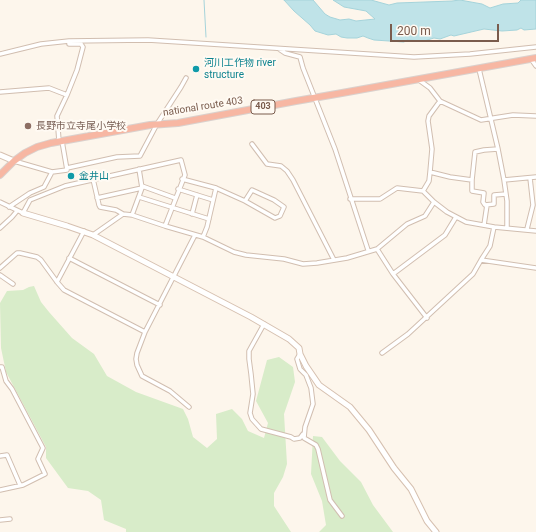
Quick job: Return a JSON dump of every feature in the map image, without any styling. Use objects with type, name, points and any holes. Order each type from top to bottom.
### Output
[{"type":"highway","name":"national route 403","points":[[0,175],[14,161],[31,150],[60,141],[157,124],[178,123],[533,58]]},
{"type":"street","points":[[0,54],[34,46],[69,41],[148,40],[414,57],[536,48]]},
{"type":"street","points":[[67,168],[60,141],[57,116],[68,95],[83,47],[81,44],[69,44],[69,41]]},
{"type":"street","points":[[278,49],[285,53],[300,56],[324,125],[335,149],[350,199],[368,250]]},
{"type":"street","points":[[533,58],[536,66]]},
{"type":"street","points":[[479,69],[504,180],[507,227]]},
{"type":"street","points":[[0,155],[14,161],[52,172],[67,170],[67,168],[112,158],[140,156],[157,124],[186,78]]},
{"type":"street","points":[[419,80],[430,88],[440,101],[481,120],[513,115],[536,116]]},
{"type":"street","points":[[0,92],[50,88],[68,95]]},
{"type":"street","points":[[423,191],[429,181],[432,149],[428,121],[431,112],[440,101]]},
{"type":"street","points":[[252,144],[267,164],[281,166],[287,171],[334,260]]},
{"type":"street","points":[[498,148],[475,152],[472,191],[484,193],[483,202],[485,205],[494,204],[494,195],[506,194]]},
{"type":"street","points":[[0,228],[20,212],[28,202],[65,186],[181,160],[185,175],[178,189],[165,226]]},
{"type":"street","points":[[132,215],[142,187],[139,169]]},
{"type":"street","points":[[9,207],[30,193],[44,187],[52,172]]},
{"type":"street","points":[[430,172],[472,180]]},
{"type":"street","points":[[504,180],[536,177]]},
{"type":"street","points":[[527,229],[533,205],[530,178]]},
{"type":"street","points":[[93,179],[98,205],[100,206],[195,235],[203,236],[234,252],[246,255],[284,259],[303,264],[347,258],[368,250],[377,249],[408,224],[424,216],[434,202]]},
{"type":"street","points":[[182,179],[216,188],[245,201],[275,218],[280,216],[284,206],[252,190],[245,201]]},
{"type":"street","points":[[97,198],[142,187],[175,198]]},
{"type":"street","points":[[203,236],[209,219],[216,188]]},
{"type":"street","points":[[350,199],[380,199],[397,188],[423,191],[447,212],[466,222],[494,227],[507,227],[536,231]]},
{"type":"street","points":[[178,189],[213,200]]},
{"type":"street","points":[[192,214],[197,195]]},
{"type":"street","points":[[139,197],[209,219]]},
{"type":"street","points":[[0,202],[20,212],[93,235],[264,324],[289,339],[299,348],[300,354],[319,385],[350,407],[369,430],[394,468],[411,489],[427,521],[436,532]]},
{"type":"street","points":[[484,225],[487,205]]},
{"type":"street","points":[[93,235],[123,214]]},
{"type":"street","points":[[392,274],[445,235],[456,216]]},
{"type":"street","points":[[382,353],[427,318],[473,274],[490,246],[494,227]]},
{"type":"street","points":[[56,282],[84,231]]},
{"type":"street","points":[[189,407],[170,391],[142,376],[137,365],[137,353],[145,332],[195,235]]},
{"type":"street","points":[[377,249],[392,274],[427,318]]},
{"type":"street","points":[[0,268],[14,255],[20,253],[37,257],[64,290],[145,332]]},
{"type":"street","points":[[69,258],[160,305]]},
{"type":"street","points":[[481,260],[536,268]]},
{"type":"street","points":[[0,275],[13,284]]},
{"type":"street","points":[[264,324],[249,351],[252,394],[250,414],[252,419],[261,429],[294,439],[300,438],[304,434]]},
{"type":"street","points":[[300,354],[297,359],[300,369],[306,374],[311,388],[312,404],[305,427],[304,438],[316,445],[318,449],[330,500],[342,516]]},
{"type":"street","points":[[0,368],[2,367],[6,381],[12,389],[43,448],[38,459],[45,474],[20,486],[0,490]]},
{"type":"street","points":[[0,456],[7,455],[20,486]]},
{"type":"street","points":[[0,520],[10,519]]},
{"type":"green space","points":[[34,286],[41,302],[49,312],[72,338],[94,354],[107,376],[136,392],[183,409],[188,419],[193,437],[207,448],[217,439],[216,414],[232,409],[242,419],[248,431],[264,438],[268,423],[256,401],[267,360],[279,357],[293,367],[295,382],[284,414],[287,464],[283,477],[274,493],[274,506],[291,532],[126,532],[126,529],[104,520],[101,500],[88,491],[68,488],[46,458],[46,447],[6,372],[1,348],[0,303],[7,291],[23,290]]},
{"type":"green space","points":[[313,436],[322,437],[340,461],[361,482],[373,505],[393,532],[319,532],[326,525],[322,501],[311,474]]},
{"type":"water","points":[[284,0],[313,0],[325,14],[330,17],[340,20],[349,19],[356,21],[375,19],[366,11],[344,7],[333,0],[371,0],[389,5],[397,3],[460,0],[482,4],[490,8],[503,4],[518,3],[521,0],[536,0],[536,29],[524,30],[521,28],[517,30],[502,31],[484,29],[454,36],[451,35],[440,39],[434,38],[424,41],[407,40],[404,42],[374,40],[363,36],[357,38],[347,38],[336,34],[328,35],[315,31]]},
{"type":"waterway","points":[[204,0],[206,37]]},
{"type":"place","name":"河川工作物 river structure","points":[[196,69]]},
{"type":"place","name":"長野市立寺尾小学校","points":[[28,126]]},
{"type":"place","name":"金井山","points":[[71,176]]}]
